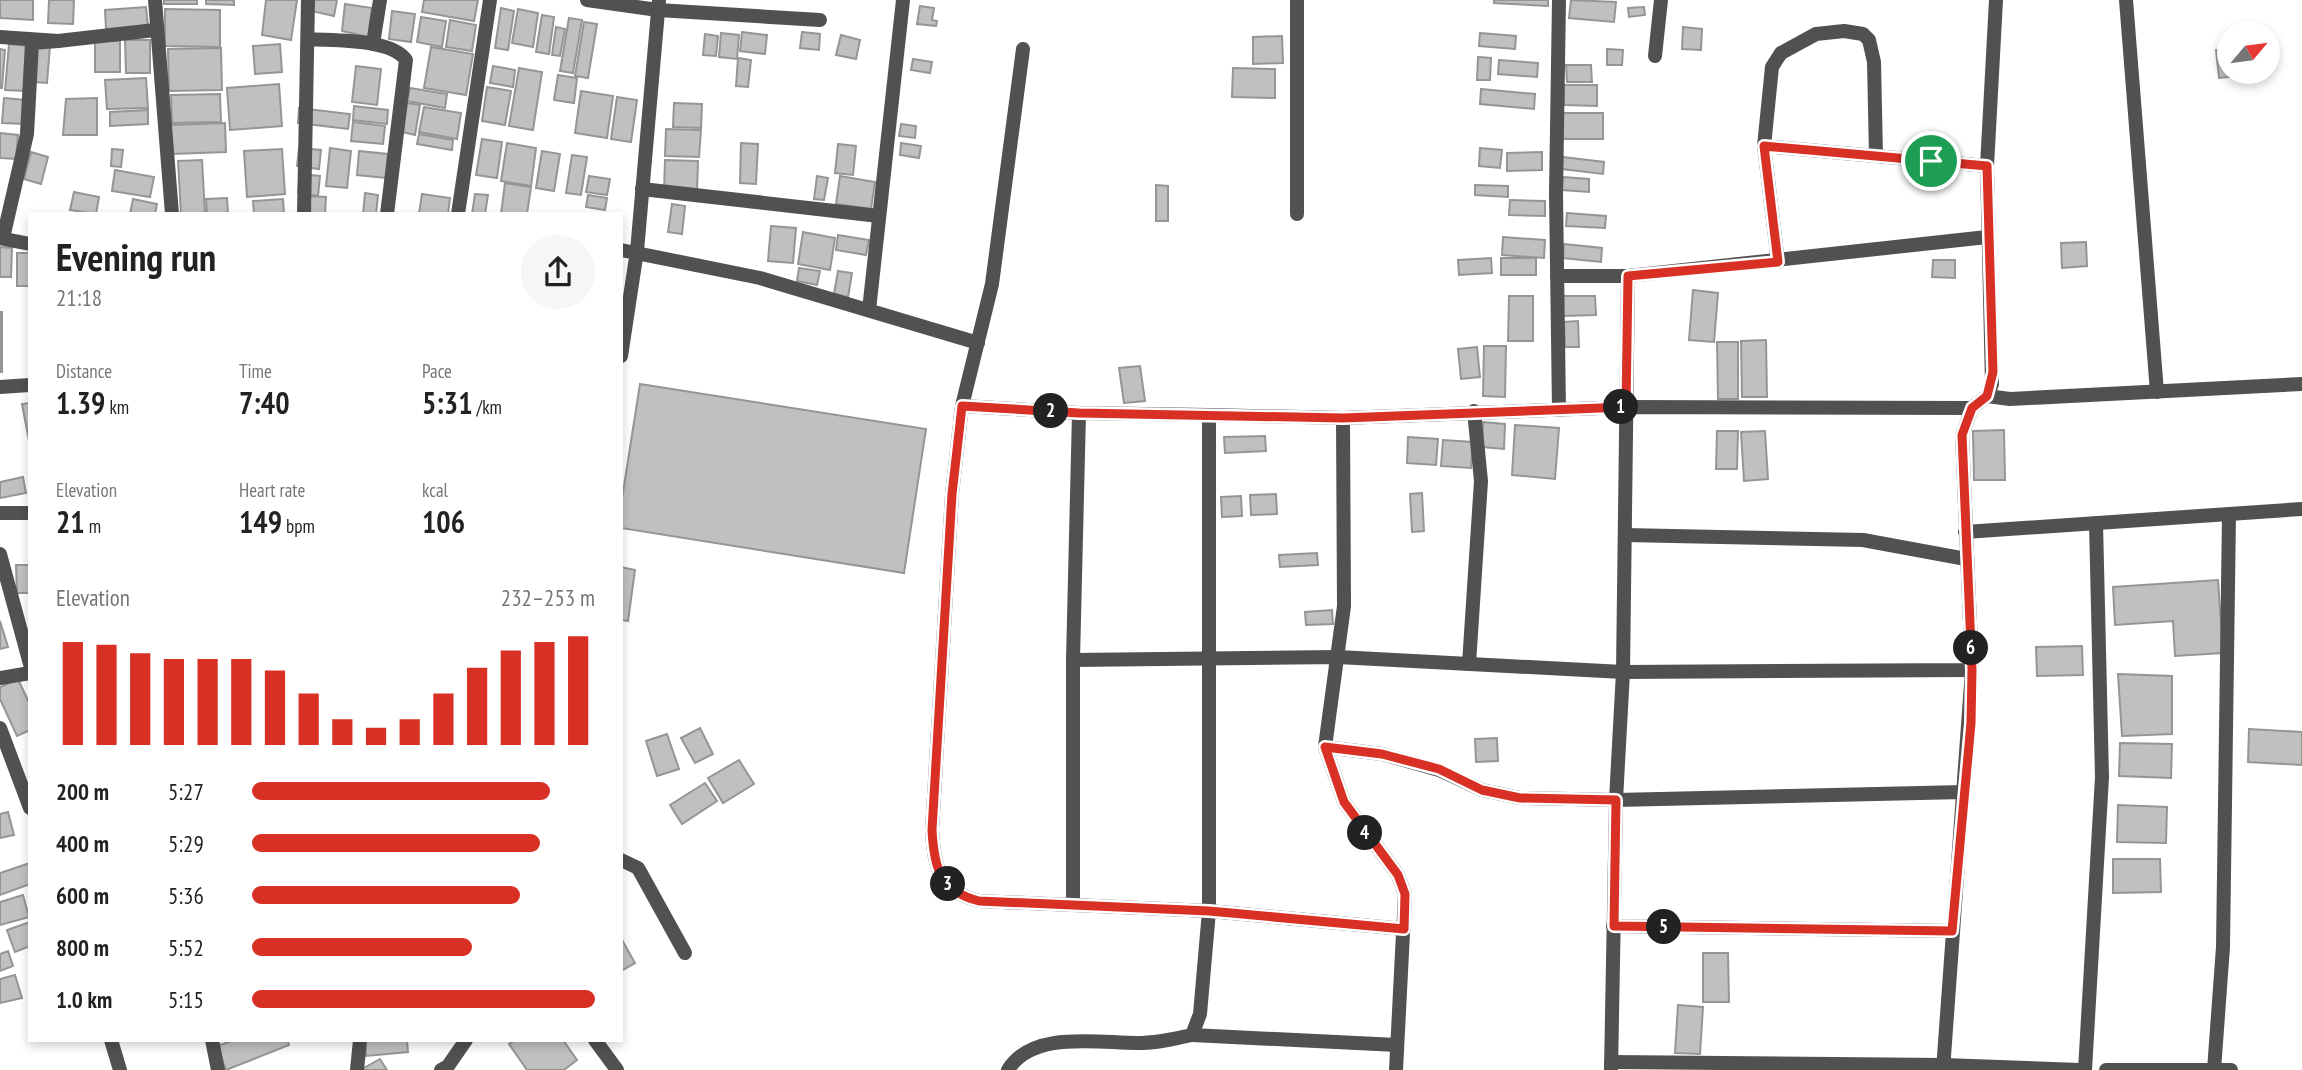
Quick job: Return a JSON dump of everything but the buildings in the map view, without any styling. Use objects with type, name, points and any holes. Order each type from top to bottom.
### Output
[{"type":"street","points":[[155,0],[155,30],[172,212]]},
{"type":"street","points":[[304,212],[309,0]]},
{"type":"street","points":[[373,44],[380,0]]},
{"type":"street","points":[[458,212],[490,0]]},
{"type":"street","points":[[587,0],[820,20]]},
{"type":"street","points":[[869,310],[903,0]]},
{"type":"street","points":[[1297,0],[1297,214]]},
{"type":"street","points":[[1559,0],[1559,410]]},
{"type":"street","points":[[1655,56],[1661,0]]},
{"type":"street","points":[[1943,1067],[1972,670],[1962,435],[1972,408],[1987,396],[1993,372],[1987,166],[1996,0]]},
{"type":"street","points":[[2126,0],[2157,392]]},
{"type":"street","points":[[623,342],[636,251],[659,5]]},
{"type":"street","points":[[28,244],[2,238],[27,134],[32,43],[155,30]]},
{"type":"street","points":[[1778,262],[1764,146],[1772,67],[1781,53],[1816,34],[1844,31],[1863,34],[1872,48],[1876,156]]},
{"type":"street","points":[[0,37],[58,41]]},
{"type":"street","points":[[308,39],[373,44],[396,49],[406,60],[387,212]]},
{"type":"street","points":[[1023,49],[1007,191],[992,284],[962,406],[946,579],[932,830],[934,857],[942,878],[961,896],[979,901],[1209,911],[1404,929]]},
{"type":"street","points":[[1764,146],[1987,166]]},
{"type":"street","points":[[642,189],[879,216]]},
{"type":"street","points":[[1557,276],[1628,276],[1778,262],[1987,237]]},
{"type":"street","points":[[623,250],[760,278],[978,343]]},
{"type":"street","points":[[1628,276],[1623,672],[1616,800],[1611,1066],[2082,1070],[2102,776],[2096,523]]},
{"type":"street","points":[[1987,396],[2010,398],[2302,384]]},
{"type":"street","points":[[0,387],[28,385]]},
{"type":"street","points":[[962,406],[1079,413],[1343,418],[1626,407],[1972,408]]},
{"type":"street","points":[[1469,664],[1481,481],[1474,411]]},
{"type":"street","points":[[1073,903],[1073,660],[1079,413]]},
{"type":"street","points":[[1192,1035],[1200,1014],[1209,911],[1209,415]]},
{"type":"street","points":[[1343,418],[1344,606],[1330,694],[1325,747],[1344,802],[1398,875],[1405,894],[1396,1070]]},
{"type":"street","points":[[1965,532],[2302,509]]},
{"type":"street","points":[[0,513],[28,513]]},
{"type":"street","points":[[2214,1070],[2222,947],[2229,514]]},
{"type":"street","points":[[1625,536],[1863,540],[1966,559]]},
{"type":"street","points":[[0,554],[28,657]]},
{"type":"street","points":[[1073,660],[1209,661],[1338,657],[1623,672],[1972,670]]},
{"type":"street","points":[[0,678],[28,673]]},
{"type":"street","points":[[0,728],[28,803]]},
{"type":"street","points":[[1325,747],[1382,754],[1439,769],[1482,790],[1520,798],[1616,800],[1965,792]]},
{"type":"street","points":[[623,860],[631,862],[638,868],[685,953]]},
{"type":"street","points":[[1614,926],[1952,931]]},
{"type":"street","points":[[1008,1070],[1015,1059],[1035,1049],[1067,1042],[1138,1043],[1192,1035],[1398,1045]]},
{"type":"street","points":[[112,1042],[120,1070]]},
{"type":"street","points":[[212,1042],[218,1070]]},
{"type":"street","points":[[357,1070],[360,1042]]},
{"type":"street","points":[[447,1068],[465,1042]]},
{"type":"street","points":[[596,1042],[617,1070]]},
{"type":"street","points":[[2106,1070],[2231,1070]]},
{"type":"route","points":[[1764,146],[1931,161],[1987,166],[1988,273],[1993,372],[1987,396],[1972,408],[1962,435],[1972,670],[1971,723],[1952,931],[1614,926],[1616,800],[1520,798],[1482,790],[1439,769],[1382,754],[1325,747],[1344,802],[1398,875],[1405,894],[1404,929],[1209,911],[979,901],[961,896],[942,878],[934,857],[932,830],[952,494],[962,406],[1079,413],[1285,418],[1626,407],[1628,276],[1778,262],[1764,146]]}]
